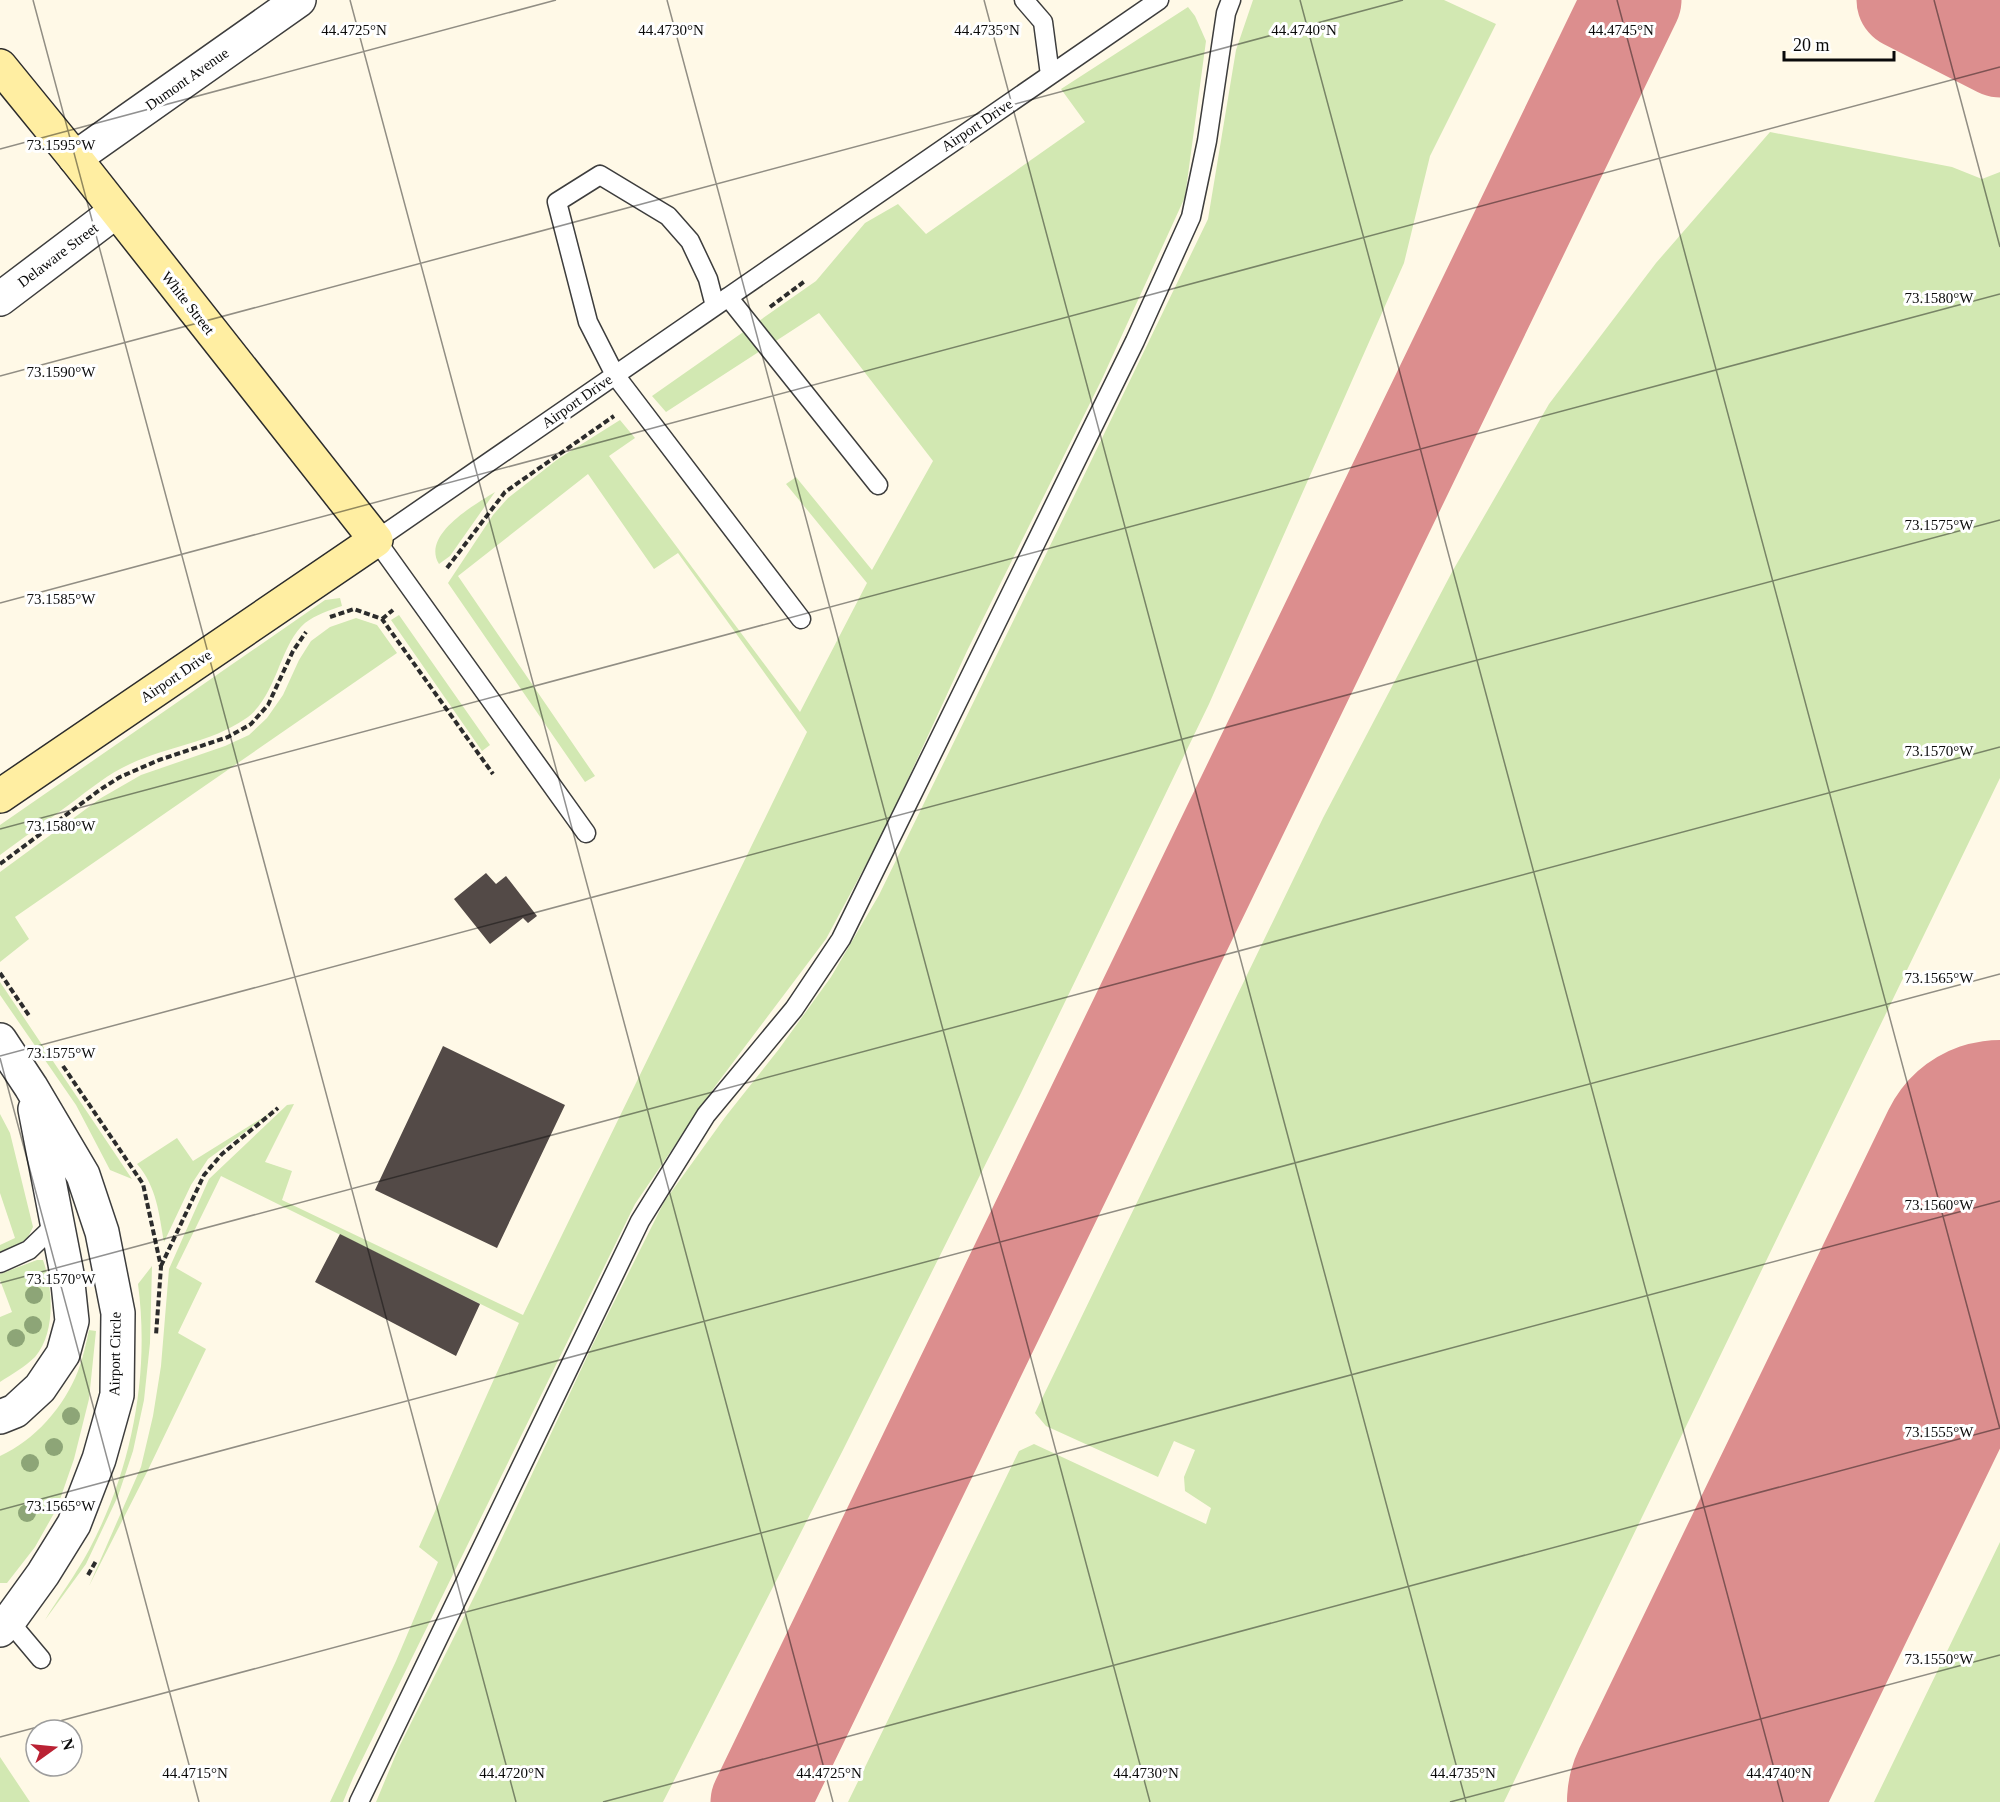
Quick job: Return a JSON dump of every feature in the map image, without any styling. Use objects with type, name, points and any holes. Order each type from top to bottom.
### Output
[{"type":"main road","name":"White Street","points":[[0,66],[375,540]]},
{"type":"main road","name":"Airport Drive","points":[[0,796],[375,540]]},
{"type":"street","name":"Dumont Avenue","points":[[75,158],[299,0]]},
{"type":"street","name":"Delaware Street","points":[[0,299],[115,212]]},
{"type":"street","name":"Airport Circle","points":[[0,1040],[31,1087],[82,1175],[102,1232],[118,1313],[117,1395],[99,1460],[74,1524],[43,1574],[3,1622]]},
{"type":"street","points":[[0,1417],[15,1411],[40,1388],[63,1354],[72,1321],[67,1274],[31,1087]]},
{"type":"lane","points":[[1024,0],[1043,22],[1050,75]]},
{"type":"lane","points":[[359,1802],[640,1221],[706,1115],[794,1009],[841,939],[1135,341],[1191,217],[1207,141],[1226,13],[1231,0]]},
{"type":"lane","name":"Airport Drive","points":[[375,540],[1050,75],[1147,4]]},
{"type":"lane","points":[[801,619],[615,375],[588,322],[557,202],[600,175],[668,216],[690,241],[721,302],[878,485]]},
{"type":"lane","points":[[375,540],[586,834]]},
{"type":"lane","points":[[0,1263],[29,1250],[57,1222]]},
{"type":"lane","points":[[3,1622],[40,1659]]},
{"type":"path","points":[[328,617],[354,609],[382,619],[493,774]]},
{"type":"path","points":[[382,619],[394,610]]},
{"type":"path","points":[[0,864],[120,777],[159,760],[228,737],[251,724],[268,705],[292,651],[308,630]]},
{"type":"path","points":[[160,1267],[204,1175],[222,1154],[278,1108]]},
{"type":"green space","points":[[1253,0],[1444,0],[1496,24],[1430,156],[1404,263],[1209,704],[1021,1093],[843,1450],[663,1802],[376,1802],[399,1747],[479,1587],[593,1344],[664,1202],[831,977],[879,895],[1047,552],[1208,219],[1236,50]]},
{"type":"green space","points":[[1188,7],[1195,16],[1206,41],[1185,197],[1102,379],[967,651],[884,831],[826,939],[716,1085],[635,1204],[343,1802],[330,1802],[396,1661],[438,1562],[419,1547],[519,1323],[221,1176],[176,1268],[202,1283],[178,1333],[206,1349],[89,1586],[141,1467],[153,1416],[161,1366],[169,1269],[209,1179],[287,1105],[294,1104],[265,1162],[292,1171],[282,1200],[523,1315],[807,732],[678,553],[654,569],[588,474],[458,576],[595,776],[585,782],[448,583],[493,515],[508,498],[558,459],[620,420],[635,438],[609,456],[800,712],[867,583],[786,484],[796,477],[872,570],[933,461],[819,313],[666,412],[652,396],[816,281],[865,223],[898,204],[926,234],[1085,122],[1061,89]]},
{"type":"green space","points":[[1770,132],[1952,167],[1982,179],[2000,172],[2000,778],[1504,1802],[848,1802],[1019,1451],[1034,1444],[1206,1524],[1211,1508],[1185,1491],[1184,1477],[1195,1450],[1174,1441],[1158,1477],[1046,1426],[1035,1413],[1323,818],[1452,572],[1549,404],[1656,263]]},
{"type":"green space","points":[[495,492],[450,556],[439,564],[435,553],[437,542],[443,532],[463,513]]},
{"type":"green space","points":[[340,598],[342,606],[313,618],[296,633],[264,698],[256,710],[245,719],[218,734],[144,758],[122,768],[99,782],[0,855],[0,825],[325,600]]},
{"type":"green space","points":[[399,615],[490,745],[482,751],[391,620]]},
{"type":"green space","points":[[356,618],[377,625],[397,653],[15,917],[29,939],[0,962],[0,872],[101,798],[141,775],[225,746],[249,735],[267,718],[283,695],[299,660],[311,641],[330,627]]},
{"type":"green space","points":[[0,982],[132,1179],[110,1170],[76,1105],[0,995]]},
{"type":"green space","points":[[278,1108],[208,1159],[191,1185],[164,1242],[153,1191],[137,1164],[177,1138],[193,1161]]},
{"type":"green space","points":[[0,1114],[10,1133],[33,1227],[26,1241],[0,1253],[0,1245],[15,1238],[0,1193]]},
{"type":"green space","points":[[37,1260],[43,1260],[49,1284],[51,1310],[47,1336],[35,1357],[0,1382],[0,1317],[12,1312],[0,1280],[0,1274]]},
{"type":"green space","points":[[152,1266],[150,1343],[144,1400],[133,1451],[118,1496],[86,1564],[45,1620],[89,1550],[104,1519],[127,1454],[139,1386],[141,1318],[138,1284]]},
{"type":"green space","points":[[89,1330],[96,1331],[89,1399],[74,1459],[57,1508],[35,1547],[7,1583],[0,1583],[0,1456],[36,1432],[65,1397],[78,1371]]},
{"type":"green space","points":[[2000,1542],[2000,1802],[1874,1802]]},
{"type":"green space","points":[[0,1757],[30,1802],[0,1802]]},
{"type":"building","points":[[486,873],[496,884],[506,876],[537,916],[528,923],[523,918],[490,944],[454,899]]},
{"type":"building","points":[[443,1046],[565,1105],[497,1248],[375,1190]]},
{"type":"building","points":[[340,1234],[480,1304],[456,1356],[315,1282]]},
{"type":"taxiway","points":[[760,1802],[1632,0]]},
{"type":"taxiway","points":[[1906,0],[2000,48]]},
{"type":"runway","points":[[1691,1802],[2000,1164]]}]
